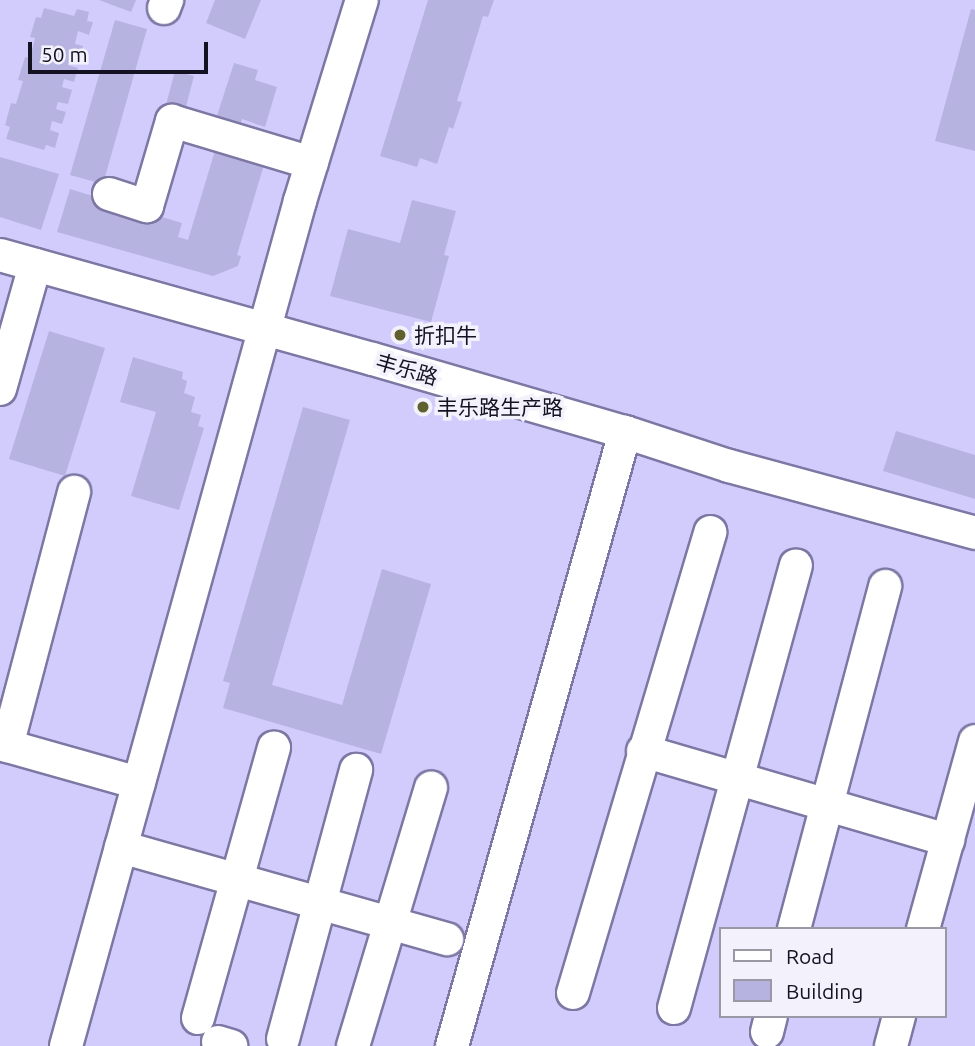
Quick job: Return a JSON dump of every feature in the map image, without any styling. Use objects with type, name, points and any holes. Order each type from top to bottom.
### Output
[{"type":"street","points":[[66,1046],[265,328],[362,0]]},
{"type":"street","points":[[109,194],[147,206],[172,121],[312,163]]},
{"type":"street","name":"丰乐路","points":[[0,255],[625,432],[729,466],[975,533]]},
{"type":"street","points":[[0,389],[35,265]]},
{"type":"street","points":[[452,1046],[625,432]]},
{"type":"street","points":[[74,492],[3,745],[139,782]]},
{"type":"street","points":[[573,993],[710,532]]},
{"type":"street","points":[[674,1009],[796,565]]},
{"type":"street","points":[[794,927],[885,586]]},
{"type":"street","points":[[924,927],[975,741]]},
{"type":"street","points":[[198,1018],[274,747]]},
{"type":"street","points":[[643,751],[948,839]]},
{"type":"street","points":[[283,1039],[356,770]]},
{"type":"street","points":[[354,1046],[388,922],[431,787]]},
{"type":"street","points":[[121,847],[447,939]]},
{"type":"street","points":[[891,1046],[898,1018]]},
{"type":"building","points":[[99,0],[136,0],[131,12]]},
{"type":"building","points":[[215,0],[261,0],[245,39],[206,23]]},
{"type":"building","points":[[428,0],[494,0],[488,17],[483,16],[457,101],[462,102],[453,129],[449,127],[437,164],[420,158],[417,167],[380,156]]},
{"type":"building","points":[[44,8],[74,16],[77,9],[89,12],[87,21],[93,22],[89,35],[78,31],[75,44],[83,46],[80,60],[71,58],[68,65],[78,68],[74,82],[64,79],[62,87],[72,90],[68,104],[58,102],[56,109],[66,112],[62,124],[52,121],[50,130],[59,133],[55,148],[46,145],[44,150],[6,139],[10,127],[5,125],[11,103],[16,104],[23,81],[18,80],[25,57],[30,58],[35,38],[30,37],[36,17],[41,18]]},
{"type":"building","points":[[971,9],[975,10],[975,151],[935,141]]},
{"type":"building","points":[[115,20],[147,29],[103,184],[70,175]]},
{"type":"building","points":[[234,63],[258,70],[255,80],[277,87],[265,127],[242,119],[237,133],[214,125]]},
{"type":"building","points":[[175,71],[194,76],[183,118],[164,112]]},
{"type":"building","points":[[217,144],[266,158],[237,255],[241,256],[238,266],[213,276],[57,232],[70,189],[182,223],[178,237],[188,240]]},
{"type":"building","points":[[0,157],[59,174],[41,230],[0,217]]},
{"type":"building","points":[[412,200],[456,211],[444,255],[449,256],[431,322],[330,296],[348,229],[400,243]]},
{"type":"building","points":[[49,331],[105,348],[65,476],[9,459]]},
{"type":"building","points":[[133,357],[183,372],[182,379],[187,381],[184,393],[195,397],[191,412],[201,415],[198,426],[204,428],[179,510],[131,496],[156,412],[120,402]]},
{"type":"building","points":[[303,407],[350,420],[272,685],[342,705],[382,569],[431,584],[381,754],[223,708],[230,683],[223,681]]},
{"type":"building","points":[[896,431],[975,455],[975,499],[883,471]]},
{"type":"place","name":"折扣牛","points":[[400,335]]},
{"type":"place","name":"丰乐路生产路","points":[[423,407]]}]
